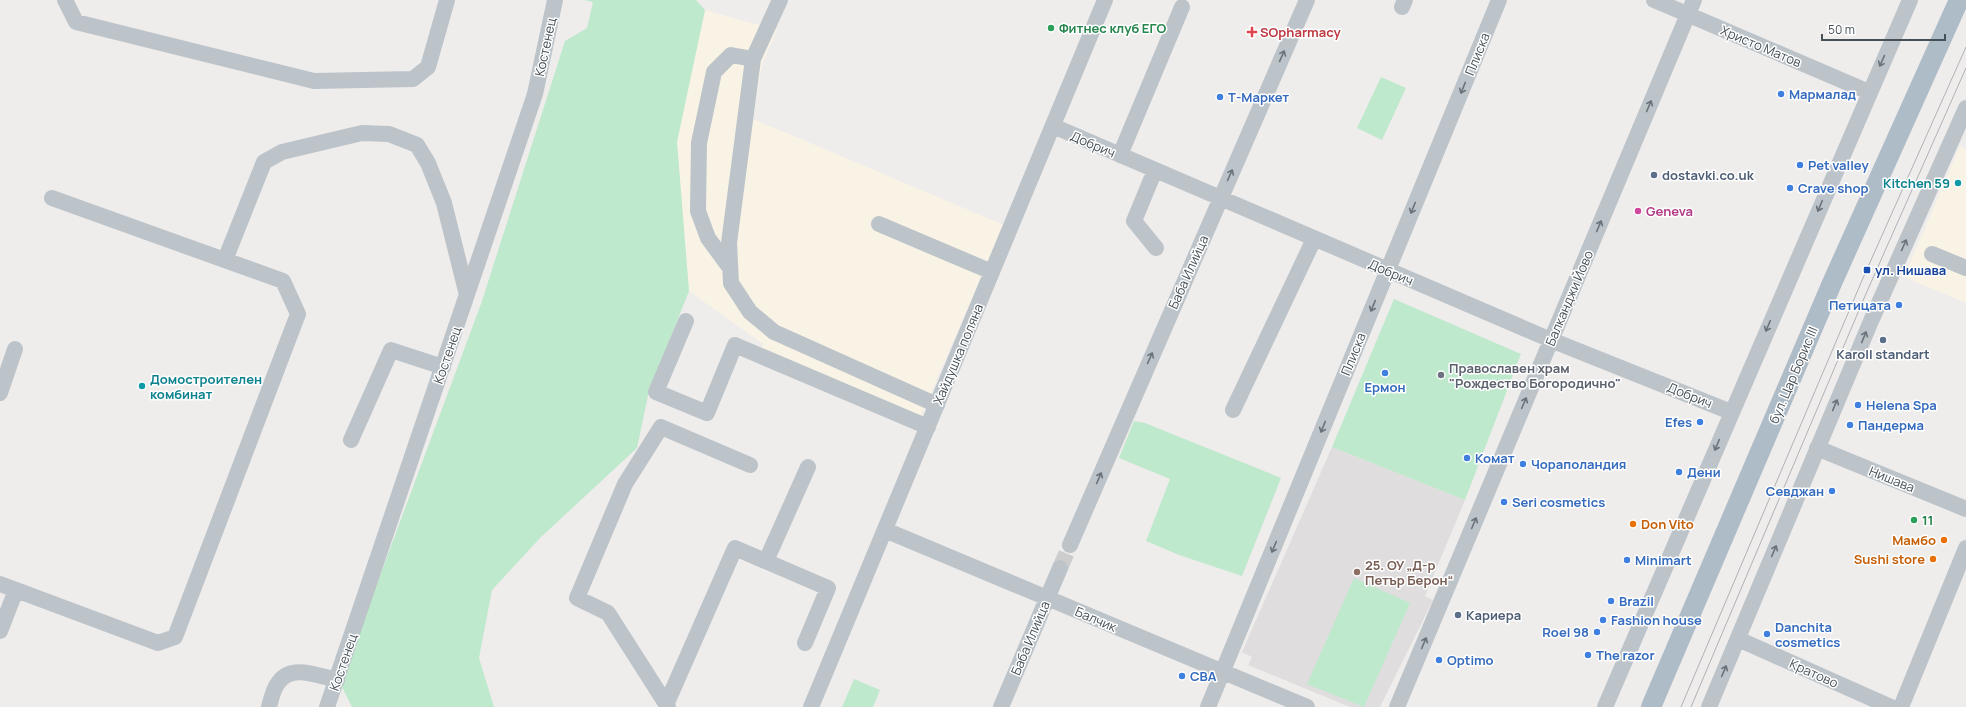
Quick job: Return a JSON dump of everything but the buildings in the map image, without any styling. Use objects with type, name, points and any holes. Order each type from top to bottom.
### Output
[{"type":"main road","name":"бул. Цар Борис III","points":[[1651,707],[1824,303],[1959,0]]},
{"type":"street","points":[[65,0],[76,22],[314,81],[413,79],[428,67],[447,0]]},
{"type":"street","name":"Костенец","points":[[327,707],[535,94],[555,0]]},
{"type":"street","points":[[780,0],[753,59],[729,243],[731,283],[750,312],[774,332],[937,405]]},
{"type":"street","name":"Хайдушка поляна","points":[[811,707],[1105,0]]},
{"type":"street","name":"Баба Илийца","points":[[1070,545],[1307,0]]},
{"type":"street","name":"Плиска","points":[[1208,707],[1499,0]]},
{"type":"street","name":"Христо Матов","points":[[1654,0],[1691,7],[1869,92]]},
{"type":"street","points":[[1605,707],[1869,92],[1910,0]]},
{"type":"street","points":[[1120,155],[1182,7]]},
{"type":"street","name":"Балканджи Йово","points":[[1397,707],[1691,7]]},
{"type":"street","points":[[730,268],[708,238],[698,211],[699,143],[714,72],[731,56],[753,59]]},
{"type":"street","points":[[1709,707],[1871,321],[1962,129],[1966,108]]},
{"type":"street","name":"Добрич","points":[[1053,126],[1551,340],[1731,412]]},
{"type":"street","points":[[225,260],[264,162],[282,152],[362,134],[390,134],[417,145],[428,163],[444,203],[467,295]]},
{"type":"street","points":[[1155,170],[1134,221],[1156,248]]},
{"type":"street","points":[[0,584],[158,643],[175,637],[298,314],[283,281],[52,198]]},
{"type":"street","points":[[879,224],[992,272]]},
{"type":"street","points":[[1233,410],[1314,239]]},
{"type":"street","points":[[1932,254],[1966,268]]},
{"type":"street","points":[[686,321],[656,392],[707,413],[735,345],[928,427]]},
{"type":"street","points":[[0,393],[15,349]]},
{"type":"street","points":[[351,440],[392,350],[443,367]]},
{"type":"street","points":[[667,706],[608,613],[577,598],[625,484],[661,427],[750,465]]},
{"type":"street","name":"Нишава","points":[[1818,448],[1966,509]]},
{"type":"street","points":[[766,562],[808,467]]},
{"type":"street","name":"Балчик","points":[[885,530],[1307,707]]},
{"type":"street","points":[[667,706],[735,548],[828,588],[805,643]]},
{"type":"street","points":[[1901,707],[1966,548]]},
{"type":"street","name":"Баба Илийца","points":[[1001,707],[1060,568]]},
{"type":"street","points":[[0,631],[16,590]]},
{"type":"street","name":"Кратово","points":[[1738,639],[1891,707]]},
{"type":"street","points":[[269,707],[278,682],[289,674],[299,671],[337,680]]},
{"type":"shaded area","points":[[705,10],[777,30],[762,64],[753,119],[1004,225],[915,429],[758,361],[763,344],[689,291],[677,142]]},
{"type":"shaded area","points":[[1960,146],[1966,149],[1966,303],[1904,277]]},
{"type":"shaded area","name":"25. ОУ „Д-р Петър Берон“","points":[[1332,447],[1465,500],[1425,596],[1433,600],[1380,707],[1350,707],[1248,665],[1252,657],[1242,652]]},
{"type":"green space","points":[[584,0],[696,0],[705,10],[677,142],[689,291],[649,391],[637,448],[540,538],[492,590],[479,658],[494,707],[352,707],[340,683],[481,304],[565,41],[587,28],[593,2]]},
{"type":"green space","points":[[1381,77],[1406,88],[1382,140],[1357,128]]},
{"type":"green space","points":[[1394,299],[1521,354],[1465,500],[1332,447]]},
{"type":"green space","points":[[1134,421],[1145,423],[1281,478],[1242,576],[1179,555],[1146,541],[1170,479],[1119,458]]},
{"type":"green space","points":[[1354,578],[1410,603],[1364,707],[1307,684]]},
{"type":"green space","points":[[854,679],[880,690],[873,707],[842,707]]},
{"type":"tunnel","points":[[1060,568],[1070,545]]},
{"type":"tram line","points":[[1681,707],[1863,278],[1966,47]]},
{"type":"tram line","points":[[1691,707],[1865,296],[1966,68]]},
{"type":"place","name":"Фитнес клуб ЕГО","points":[[1051,28]]},
{"type":"place","name":"SOpharmacy","points":[[1252,32]]},
{"type":"place","name":"Мармалад","points":[[1781,94]]},
{"type":"place","name":"Т-Маркет","points":[[1220,97]]},
{"type":"place","name":"Pet valley","points":[[1800,165]]},
{"type":"place","name":"dostavki.co.uk","points":[[1654,175]]},
{"type":"place","name":"Kitchen 59","points":[[1958,183]]},
{"type":"place","name":"Crave shop","points":[[1790,188]]},
{"type":"place","name":"Geneva","points":[[1638,211]]},
{"type":"place","name":"ул. Нишава","points":[[1867,270]]},
{"type":"place","name":"Петицата","points":[[1899,305]]},
{"type":"place","name":"Karoll standart","points":[[1883,340]]},
{"type":"place","name":"Ермон","points":[[1385,373]]},
{"type":"place","name":"Православен храм \"Рождество Богородично\"","points":[[1441,375]]},
{"type":"place","name":"Домостроителен комбинат","points":[[142,386]]},
{"type":"place","name":"Helena Spa","points":[[1858,405]]},
{"type":"place","name":"Efes","points":[[1700,422]]},
{"type":"place","name":"Пандерма","points":[[1850,425]]},
{"type":"place","name":"Комат","points":[[1467,458]]},
{"type":"place","name":"Чораполандия","points":[[1523,464]]},
{"type":"place","name":"Дени","points":[[1679,472]]},
{"type":"place","name":"Севджан","points":[[1832,491]]},
{"type":"place","name":"Seri cosmetics","points":[[1504,502]]},
{"type":"place","name":"11","points":[[1914,520]]},
{"type":"place","name":"Don Vito","points":[[1633,524]]},
{"type":"place","name":"Мамбо","points":[[1944,540]]},
{"type":"place","name":"Sushi store","points":[[1933,559]]},
{"type":"place","name":"Minimart","points":[[1627,560]]},
{"type":"place","name":"25. ОУ „Д-р Петър Берон“","points":[[1357,572]]},
{"type":"place","name":"Brazil","points":[[1611,601]]},
{"type":"place","name":"Кариера","points":[[1458,615]]},
{"type":"place","name":"Fashion house","points":[[1603,620]]},
{"type":"place","name":"Roel 98","points":[[1597,632]]},
{"type":"place","name":"Danchita cosmetics","points":[[1767,634]]},
{"type":"place","name":"The razor","points":[[1588,655]]},
{"type":"place","name":"Optimo","points":[[1439,660]]},
{"type":"place","name":"CBA","points":[[1182,676]]}]
